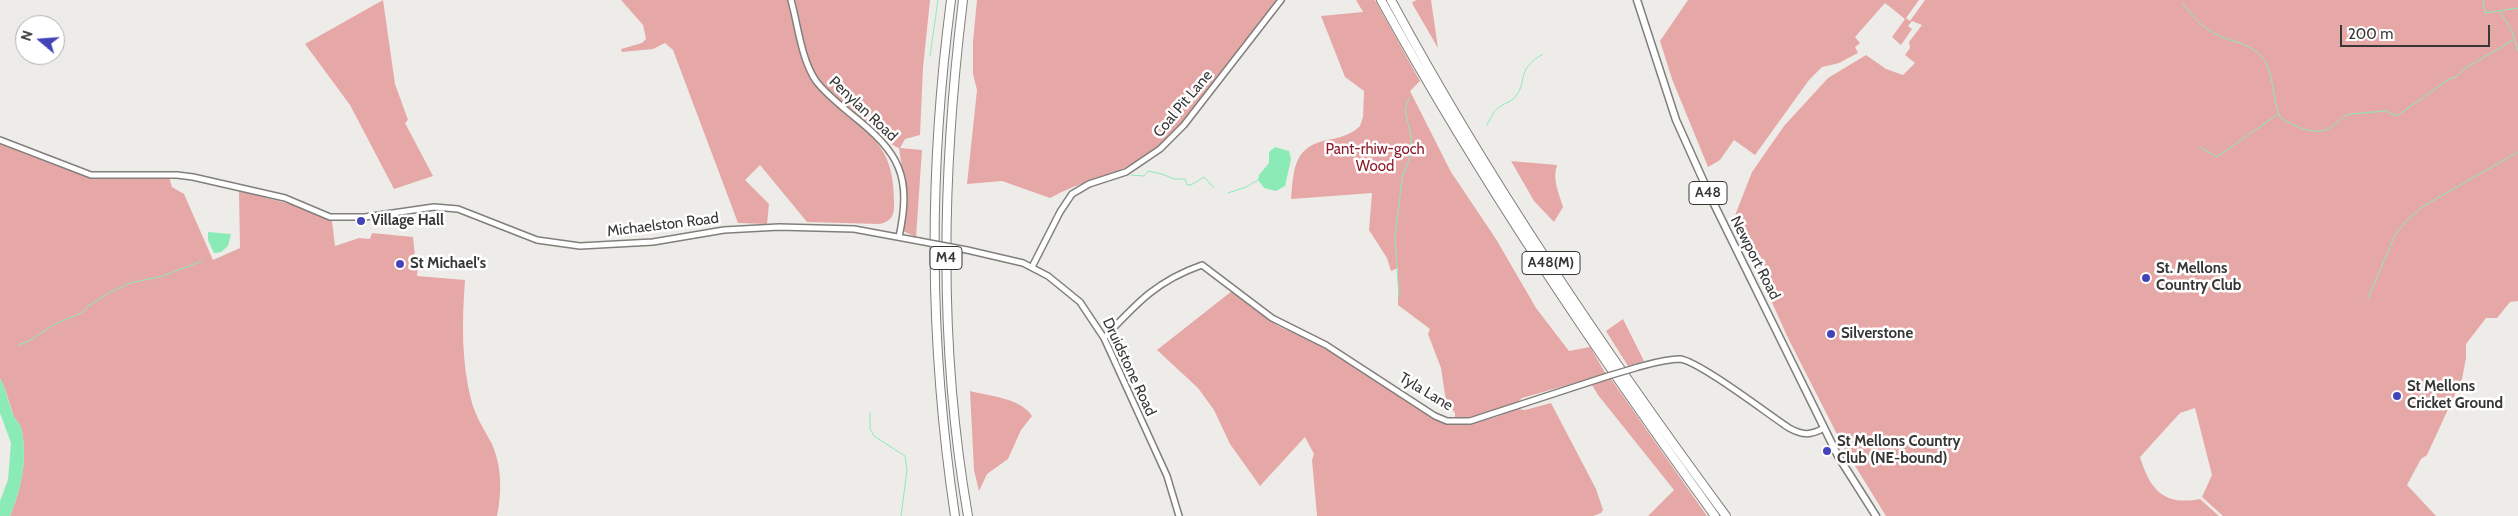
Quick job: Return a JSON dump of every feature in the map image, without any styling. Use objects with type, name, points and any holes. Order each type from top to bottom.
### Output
[{"type":"highway","name":"M4","points":[[951,0],[942,79],[933,218],[934,316],[938,380],[955,516]]},
{"type":"highway","name":"M4","points":[[963,0],[951,109],[945,221],[950,370],[956,443],[968,516]]},
{"type":"highway","name":"A48(M)","points":[[1381,0],[1445,112],[1524,238],[1623,386],[1715,516]]},
{"type":"highway","name":"A48(M)","points":[[1391,0],[1447,99],[1530,232],[1617,363],[1726,516]]},
{"type":"main road","name":"Newport Road","points":[[1636,0],[1680,129],[1712,200],[1824,428],[1876,516]]},
{"type":"street","name":"Penylan Road","points":[[792,0],[806,58],[815,80],[832,99],[882,141],[896,158],[903,183],[904,213],[899,237]]},
{"type":"street","name":"Coal Pit Lane","points":[[1032,267],[1060,212],[1072,194],[1089,184],[1126,172],[1160,149],[1184,125],[1280,0]]},
{"type":"street","name":"Michaelston Road","points":[[0,140],[90,175],[177,175],[193,177],[285,198],[330,218],[365,217],[434,207],[458,209],[537,240],[580,246],[653,242],[724,230],[779,227],[854,229],[899,237]]},
{"type":"street","name":"Druidstone Road","points":[[899,237],[1005,258],[1032,267],[1066,289],[1080,302],[1104,338],[1166,476],[1179,516]]},
{"type":"street","name":"Tyla Lane","points":[[1104,338],[1150,291],[1186,270],[1202,264],[1276,322],[1326,345],[1384,380],[1417,405],[1447,421],[1470,421],[1662,360],[1682,359],[1704,369],[1801,434],[1813,434],[1824,428]]},
{"type":"green space","points":[[383,0],[395,84],[408,120],[405,123],[433,176],[394,189],[350,105],[305,44]]},
{"type":"green space","points":[[621,0],[788,0],[801,54],[815,84],[824,95],[874,139],[887,159],[893,185],[894,210],[890,219],[880,224],[807,222],[760,165],[745,180],[769,204],[767,224],[738,223],[673,50],[665,43],[653,49],[622,52],[621,49],[642,43],[646,39],[643,25]]},
{"type":"green space","points":[[795,0],[930,0],[923,68],[920,135],[905,139],[900,148],[922,150],[916,237],[903,231],[906,194],[899,148],[837,101],[819,82],[810,63]]},
{"type":"green space","points":[[977,0],[1277,0],[1204,98],[1168,139],[1130,166],[1072,187],[1050,198],[1002,181],[967,184],[977,90],[973,74],[973,41]]},
{"type":"green space","name":"Pant-rhiw-goch Wood","points":[[1356,0],[1375,0],[1420,81],[1410,91],[1451,172],[1496,239],[1536,308],[1569,351],[1590,347],[1606,374],[1522,398],[1518,402],[1482,415],[1455,419],[1455,413],[1446,401],[1441,368],[1428,334],[1430,329],[1398,305],[1398,268],[1391,271],[1387,258],[1369,230],[1372,193],[1291,199],[1295,167],[1303,152],[1319,142],[1354,131],[1360,126],[1363,117],[1364,91],[1345,77],[1321,16],[1363,12]]},
{"type":"green space","points":[[1431,0],[1438,48],[1413,5],[1412,2]]},
{"type":"green space","points":[[1688,0],[1919,0],[1906,18],[1910,21],[1925,0],[2518,0],[2518,301],[2510,302],[2497,318],[2486,318],[2466,344],[2466,358],[2462,379],[2427,455],[2421,459],[2407,485],[2436,516],[2223,516],[2202,497],[2212,475],[2195,408],[2180,413],[2140,457],[2154,487],[2160,493],[2177,500],[2200,499],[2219,516],[1886,516],[1844,448],[1788,338],[1734,218],[1752,172],[1784,126],[1828,78],[1866,55],[1886,69],[1903,75],[1915,63],[1905,55],[1910,48],[1909,42],[1922,25],[1912,21],[1908,26],[1912,29],[1901,45],[1892,37],[1905,19],[1885,3],[1855,37],[1860,43],[1855,47],[1858,53],[1839,63],[1822,67],[1809,80],[1755,155],[1734,140],[1720,160],[1708,167],[1672,79],[1660,41]]},
{"type":"green space","points":[[0,143],[87,176],[102,178],[169,177],[172,187],[184,194],[213,260],[240,248],[239,191],[294,205],[332,221],[335,246],[359,238],[370,239],[372,233],[413,237],[415,256],[419,257],[417,276],[465,280],[463,326],[468,388],[474,408],[492,444],[498,462],[500,498],[497,516],[10,516],[21,483],[24,450],[21,427],[14,416],[0,378]]},
{"type":"green space","points":[[1511,161],[1557,165],[1555,176],[1563,207],[1554,222],[1534,201]]},
{"type":"green space","points":[[1232,291],[1278,326],[1321,345],[1441,422],[1470,424],[1518,409],[1525,410],[1551,403],[1596,489],[1603,510],[1601,513],[1593,516],[1317,516],[1312,460],[1314,454],[1305,437],[1260,486],[1230,444],[1214,410],[1198,388],[1157,350]]},
{"type":"green space","points":[[1623,319],[1644,361],[1628,366],[1606,331]]},
{"type":"green space","points":[[1611,379],[1707,516],[1648,516],[1674,490],[1592,385]]},
{"type":"green space","points":[[970,391],[1013,401],[1027,410],[1032,416],[1021,430],[1008,459],[987,474],[979,491],[974,470]]},
{"type":"shaded area","points":[[1275,147],[1289,151],[1291,159],[1285,186],[1276,191],[1264,188],[1258,180],[1259,175],[1269,163],[1269,152]]},
{"type":"shaded area","points":[[208,232],[231,234],[228,246],[221,252],[214,253],[208,240]]},
{"type":"shaded area","points":[[0,378],[14,416],[21,427],[24,450],[21,483],[10,516],[0,516],[0,501],[8,480],[11,443],[0,413]]},
{"type":"waterway","points":[[930,56],[938,0]]},
{"type":"waterway","points":[[2483,0],[2485,13],[2518,8]]},
{"type":"waterway","points":[[2183,3],[2194,17],[2209,30],[2219,36],[2248,46],[2258,53],[2267,64],[2280,117],[2296,126],[2316,131],[2328,129],[2344,116],[2351,114],[2385,111],[2397,116],[2449,79],[2456,77],[2464,69],[2513,40]]},
{"type":"waterway","points":[[2500,12],[2512,31],[2518,51]]},
{"type":"waterway","points":[[1487,125],[1496,109],[1514,98],[1521,87],[1528,66],[1543,54]]},
{"type":"waterway","points":[[1399,297],[1395,239],[1402,178],[1411,154],[1411,136],[1405,110],[1409,98]]},
{"type":"waterway","points":[[2200,147],[2217,157],[2278,114]]},
{"type":"waterway","points":[[2368,298],[2395,235],[2407,220],[2422,207],[2518,152]]},
{"type":"waterway","points":[[1131,175],[1144,176],[1148,171],[1174,179],[1185,179],[1187,185],[1191,185],[1204,177],[1214,188]]},
{"type":"waterway","points":[[1228,193],[1246,187],[1258,180]]},
{"type":"waterway","points":[[18,345],[29,341],[55,324],[81,313],[88,306],[109,293],[130,283],[163,276],[202,261]]},
{"type":"waterway","points":[[870,413],[870,429],[874,436],[905,456],[907,470],[901,516]]},
{"type":"place","name":"Village Hall","points":[[361,221]]},
{"type":"place","name":"St Michael's","points":[[400,264]]},
{"type":"place","name":"St. Mellons Country Club","points":[[2146,278]]},
{"type":"place","name":"Silverstone","points":[[1831,334]]},
{"type":"place","name":"St Mellons Cricket Ground","points":[[2397,396]]},
{"type":"place","name":"St Mellons Country Club (NE-bound)","points":[[1827,451]]}]
